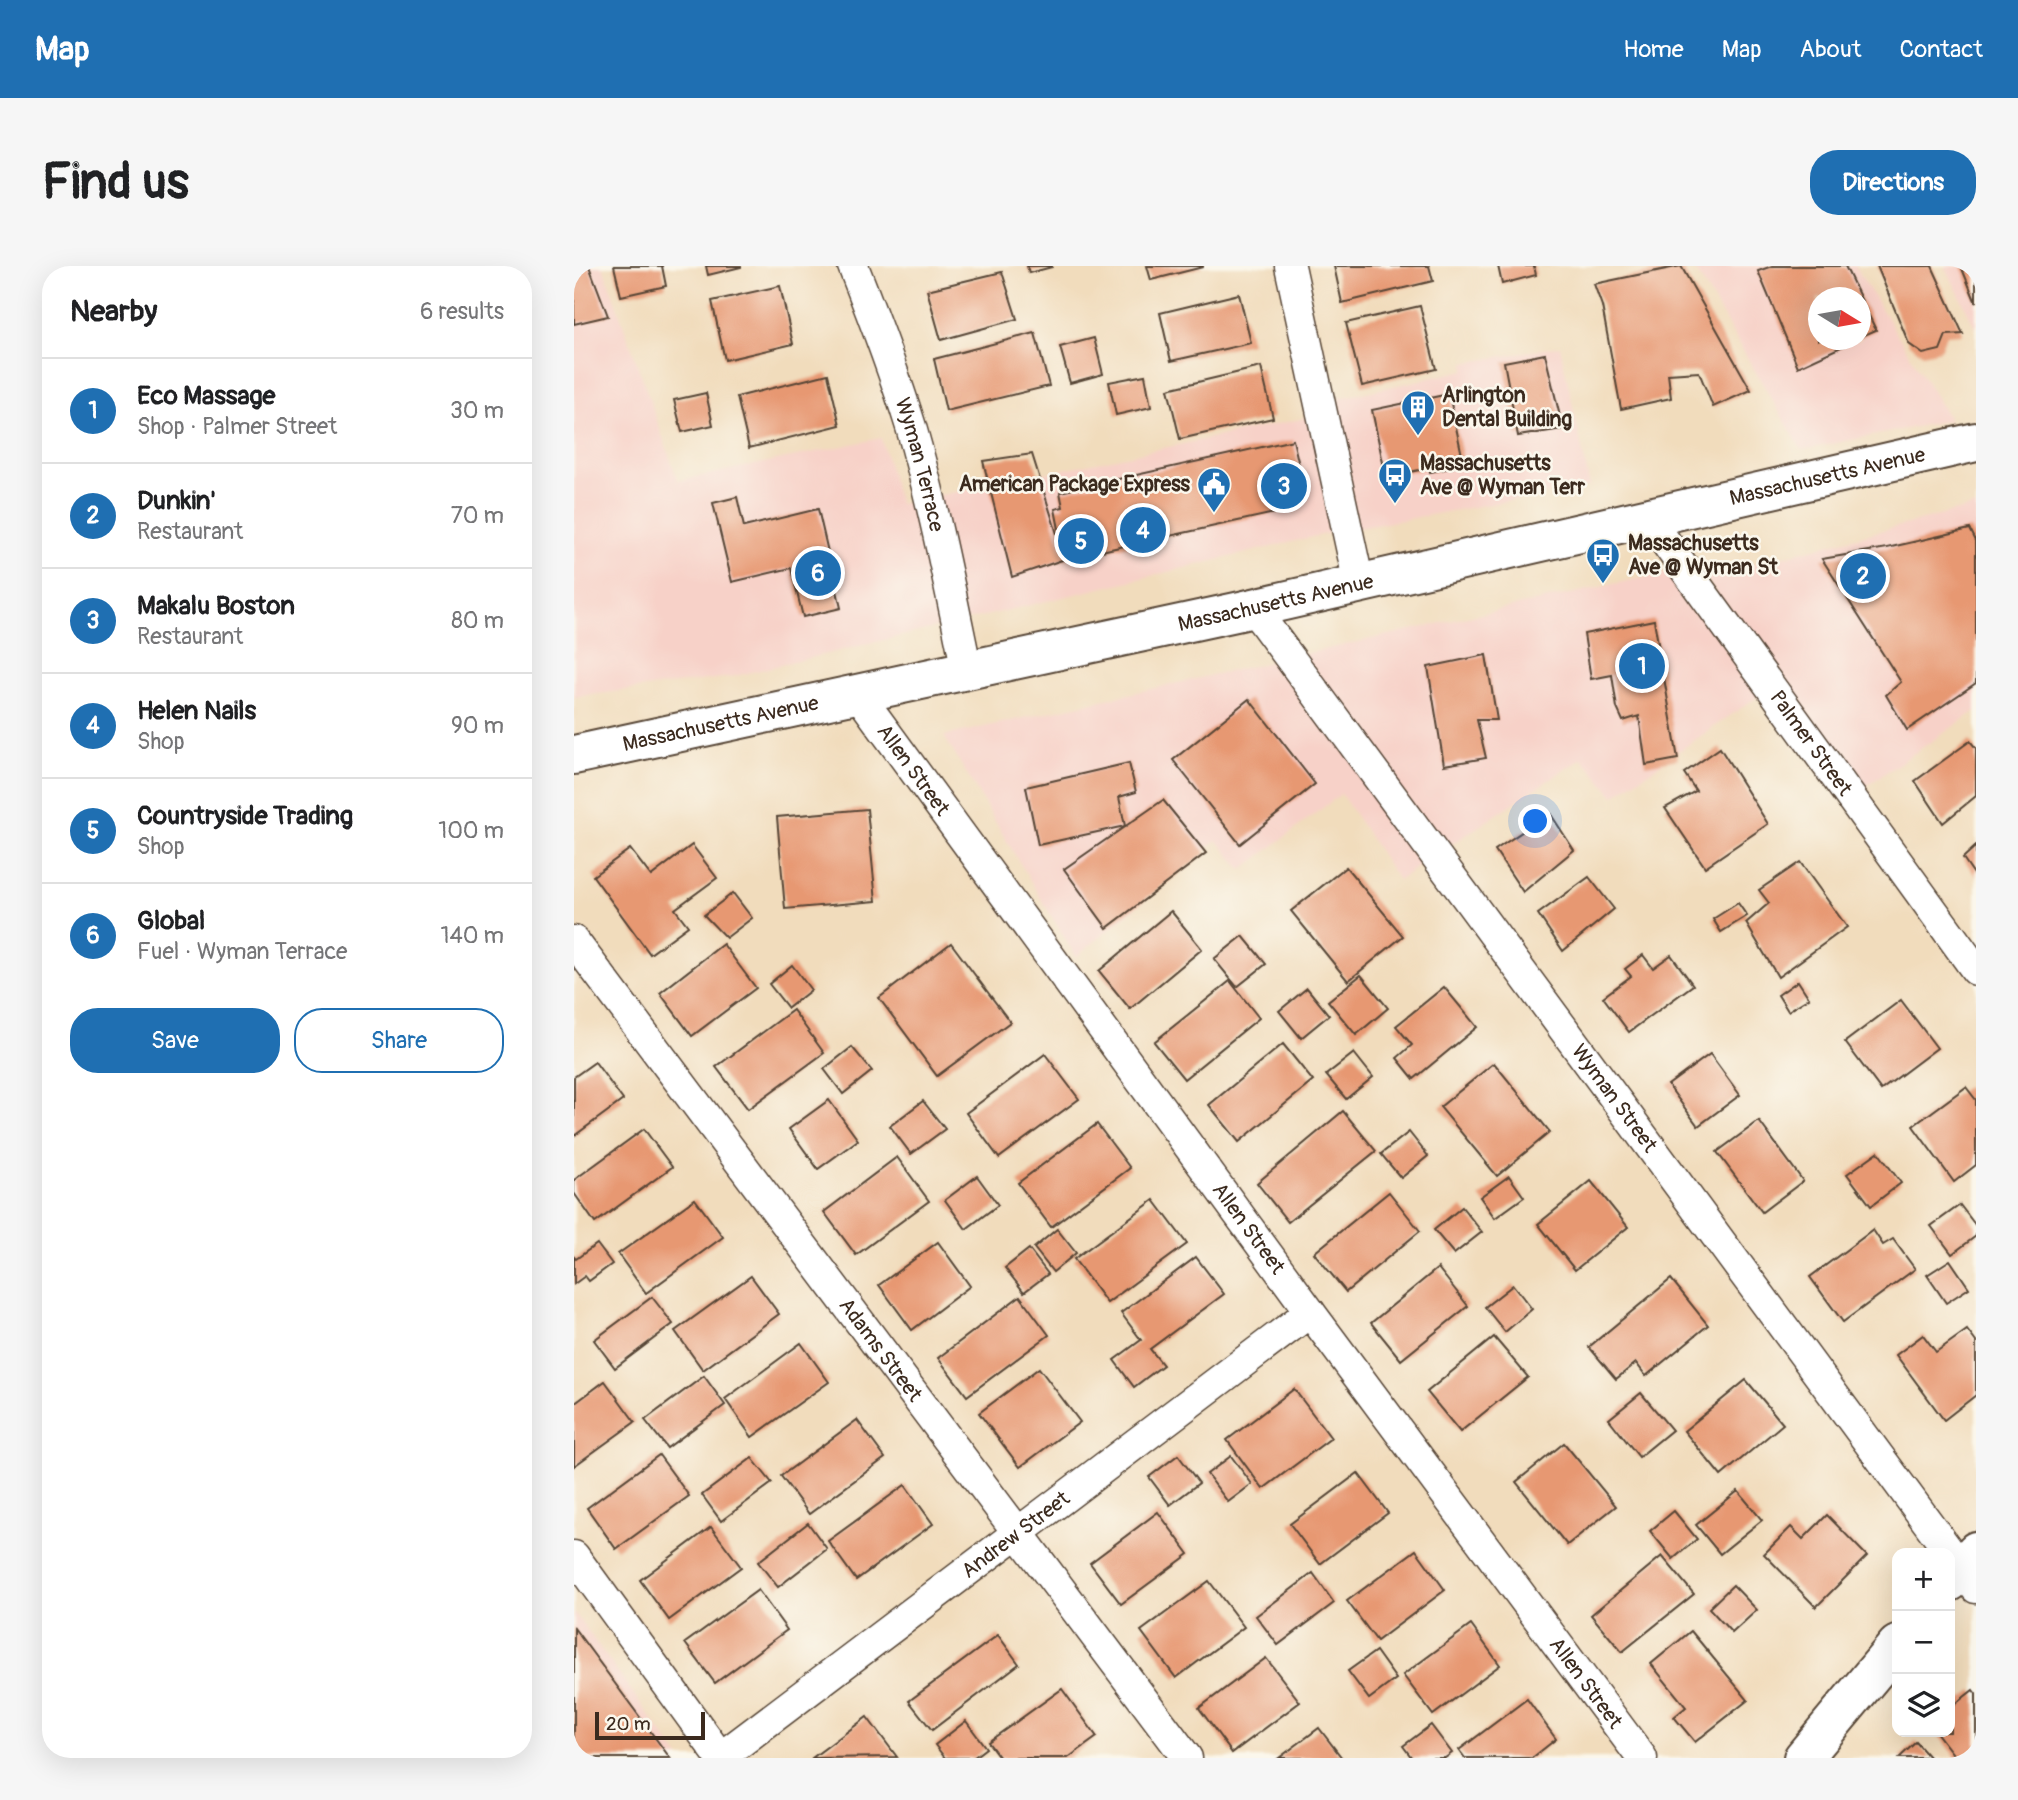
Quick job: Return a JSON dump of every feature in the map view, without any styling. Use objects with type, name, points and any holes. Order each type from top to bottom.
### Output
[{"type":"main road","name":"Massachusetts Avenue","points":[[574,755],[1253,608],[1976,442]]},
{"type":"main road","points":[[1802,1758],[1892,1650]]},
{"type":"street","name":"Wyman Terrace","points":[[853,266],[911,426],[930,498],[967,671]]},
{"type":"street","points":[[1290,266],[1359,584]]},
{"type":"street","name":"Palmer Street","points":[[1647,518],[1976,970]]},
{"type":"street","name":"Wyman Street","points":[[1253,608],[1966,1572]]},
{"type":"street","name":"Allen Street","points":[[859,694],[1310,1312],[1642,1758]]},
{"type":"street","name":"Adams Street","points":[[574,942],[1187,1758]]},
{"type":"street","name":"Andrew Street","points":[[721,1758],[1310,1312]]},
{"type":"street","points":[[574,1556],[721,1758]]},
{"type":"shaded area","points":[[574,266],[603,266],[678,481],[881,438],[899,504],[1301,419],[1336,399],[1465,370],[1465,363],[1560,346],[1590,486],[1325,534],[731,677],[574,697]]},
{"type":"shaded area","points":[[1693,266],[1855,266],[1868,287],[1808,287],[1808,350],[1871,350],[1871,292],[1950,420],[1802,450]]},
{"type":"shaded area","points":[[1945,266],[1976,266],[1976,329]]},
{"type":"shaded area","points":[[1976,506],[1976,711],[1856,793],[1705,577]]},
{"type":"shaded area","points":[[1671,571],[1760,695],[1614,796],[1582,758],[1398,880],[1341,794],[1242,870],[1217,840],[1076,957],[944,736]]},
{"type":"shaded area","points":[[574,1612],[680,1758],[574,1758]]},
{"type":"building","points":[[574,266],[589,266],[608,316],[574,324]]},
{"type":"building","points":[[614,266],[662,266],[666,286],[621,296]]},
{"type":"building","points":[[706,266],[741,266],[741,267],[708,275]]},
{"type":"building","points":[[1027,266],[1052,266],[1052,267],[1029,273]]},
{"type":"building","points":[[1147,266],[1203,266],[1203,267],[1151,280]]},
{"type":"building","points":[[1334,266],[1429,266],[1433,281],[1342,303]]},
{"type":"building","points":[[1498,266],[1534,266],[1536,275],[1502,284]]},
{"type":"building","points":[[1681,266],[1751,390],[1713,407],[1699,372],[1668,374],[1671,398],[1621,409],[1602,306],[1594,284]]},
{"type":"building","points":[[1772,266],[1845,266],[1855,287],[1808,287],[1808,350],[1835,350],[1798,367],[1758,271]]},
{"type":"building","points":[[1877,266],[1932,266],[1963,334],[1946,335],[1940,350],[1923,354],[1909,344]]},
{"type":"building","points":[[1961,266],[1976,266],[1976,303]]},
{"type":"building","points":[[1002,272],[1017,319],[941,340],[927,290]]},
{"type":"building","points":[[780,286],[793,344],[725,360],[712,301]]},
{"type":"building","points":[[1239,294],[1251,343],[1171,361],[1160,313]]},
{"type":"building","points":[[1420,306],[1436,369],[1362,386],[1346,323]]},
{"type":"building","points":[[1871,320],[1876,330],[1871,332]]},
{"type":"building","points":[[1035,333],[1049,386],[946,411],[934,359]]},
{"type":"building","points":[[1094,338],[1103,374],[1070,383],[1060,347]]},
{"type":"building","points":[[1545,354],[1563,429],[1518,436],[1504,362]]},
{"type":"building","points":[[1261,367],[1273,418],[1180,439],[1168,389]]},
{"type":"building","points":[[828,374],[840,425],[749,448],[737,397]]},
{"type":"building","points":[[1145,375],[1151,407],[1116,415],[1109,382]]},
{"type":"building","points":[[706,393],[713,425],[682,432],[674,400]]},
{"type":"building","name":"Arlington Dental Building","points":[[1449,394],[1464,465],[1430,472],[1429,468],[1386,477],[1372,410]]},
{"type":"building","points":[[1293,440],[1306,495],[1297,508],[1065,559],[1055,509],[1063,507],[1060,492]]},
{"type":"building","points":[[1032,454],[1065,559],[1012,577],[983,461]]},
{"type":"building","points":[[737,497],[744,527],[818,509],[841,608],[803,617],[791,568],[732,582],[713,503]]},
{"type":"building","points":[[1970,529],[1976,541],[1976,683],[1907,730],[1886,695],[1901,682],[1822,559],[1887,548]]},
{"type":"building","points":[[1654,620],[1678,759],[1646,765],[1639,716],[1623,721],[1617,708],[1612,675],[1591,679],[1584,634]]},
{"type":"building","points":[[1486,655],[1497,720],[1477,720],[1486,758],[1444,765],[1428,667]]},
{"type":"building","points":[[1249,699],[1315,784],[1240,844],[1173,760]]},
{"type":"building","points":[[1970,741],[1976,748],[1976,796],[1943,823],[1915,781]]},
{"type":"building","points":[[1720,748],[1768,824],[1705,867],[1665,808],[1696,791],[1684,773]]},
{"type":"building","points":[[1129,763],[1136,792],[1119,797],[1125,826],[1038,845],[1026,787]]},
{"type":"building","points":[[1163,800],[1206,853],[1107,928],[1064,869]]},
{"type":"building","points":[[867,809],[876,901],[785,909],[777,817]]},
{"type":"building","points":[[1550,813],[1574,850],[1523,892],[1495,850]]},
{"type":"building","points":[[692,845],[717,878],[675,909],[688,926],[650,954],[593,876],[630,849],[651,876]]},
{"type":"building","points":[[1976,846],[1976,877],[1963,858]]},
{"type":"building","points":[[1800,862],[1847,927],[1778,977],[1746,923],[1769,903],[1759,890]]},
{"type":"building","points":[[1346,867],[1403,936],[1348,981],[1291,911]]},
{"type":"building","points":[[1589,877],[1614,909],[1563,951],[1538,914]]},
{"type":"building","points":[[733,893],[752,918],[726,938],[704,915]]},
{"type":"building","points":[[1738,903],[1747,916],[1721,932],[1713,919]]},
{"type":"building","points":[[1171,911],[1202,949],[1130,1009],[1099,971]]},
{"type":"building","points":[[1243,936],[1266,964],[1237,987],[1214,959]]},
{"type":"building","points":[[951,943],[1010,1022],[937,1076],[879,998]]},
{"type":"building","points":[[723,944],[756,988],[692,1036],[660,993]]},
{"type":"building","points":[[1643,955],[1653,968],[1671,955],[1693,985],[1629,1032],[1603,997],[1631,976],[1625,969]]},
{"type":"building","points":[[792,965],[811,990],[788,1008],[769,984]]},
{"type":"building","points":[[1361,975],[1388,1008],[1356,1035],[1328,1001]]},
{"type":"building","points":[[1230,981],[1259,1018],[1184,1079],[1154,1042]]},
{"type":"building","points":[[1798,981],[1809,998],[1788,1011],[1778,995]]},
{"type":"building","points":[[1444,987],[1477,1027],[1414,1079],[1397,1058],[1412,1045],[1396,1026]]},
{"type":"building","points":[[1307,988],[1329,1015],[1301,1038],[1279,1011]]},
{"type":"building","points":[[1901,1000],[1937,1048],[1881,1090],[1845,1042]]},
{"type":"building","points":[[793,1010],[824,1053],[748,1109],[716,1067]]},
{"type":"building","points":[[1283,1044],[1313,1081],[1239,1142],[1209,1105]]},
{"type":"building","points":[[852,1047],[872,1071],[843,1094],[824,1069]]},
{"type":"building","points":[[1354,1053],[1373,1077],[1346,1099],[1326,1075]]},
{"type":"building","points":[[1045,1054],[1079,1099],[999,1158],[966,1113]]},
{"type":"building","points":[[1710,1054],[1740,1095],[1698,1126],[1668,1085]]},
{"type":"building","points":[[595,1062],[623,1100],[574,1136],[574,1077]]},
{"type":"building","points":[[1494,1063],[1550,1132],[1497,1176],[1440,1107]]},
{"type":"building","points":[[1966,1087],[1976,1100],[1976,1165],[1954,1182],[1913,1126]]},
{"type":"building","points":[[829,1100],[858,1140],[818,1169],[789,1129]]},
{"type":"building","points":[[923,1101],[945,1129],[911,1154],[890,1126]]},
{"type":"building","points":[[1343,1111],[1376,1151],[1288,1222],[1257,1183]]},
{"type":"building","points":[[1759,1121],[1803,1181],[1762,1212],[1717,1152]]},
{"type":"building","points":[[1097,1124],[1130,1168],[1051,1227],[1018,1183]]},
{"type":"building","points":[[644,1129],[672,1167],[595,1223],[574,1193],[574,1180]]},
{"type":"building","points":[[1409,1132],[1428,1156],[1401,1178],[1381,1154]]},
{"type":"building","points":[[1878,1152],[1901,1183],[1871,1206],[1847,1174]]},
{"type":"building","points":[[897,1157],[929,1201],[856,1255],[824,1212]]},
{"type":"building","points":[[977,1176],[998,1205],[966,1229],[945,1200]]},
{"type":"building","points":[[1509,1176],[1524,1197],[1495,1218],[1480,1197]]},
{"type":"building","points":[[1591,1181],[1628,1227],[1575,1270],[1538,1224]]},
{"type":"building","points":[[1389,1192],[1420,1231],[1346,1292],[1314,1253]]},
{"type":"building","points":[[695,1199],[723,1237],[646,1293],[618,1254]]},
{"type":"building","points":[[1154,1200],[1187,1244],[1107,1303],[1074,1259]]},
{"type":"building","points":[[1960,1205],[1976,1226],[1976,1236],[1952,1254],[1931,1226]]},
{"type":"building","points":[[1462,1207],[1482,1232],[1454,1254],[1434,1230]]},
{"type":"building","points":[[1057,1229],[1076,1253],[1053,1272],[1034,1248]]},
{"type":"building","points":[[1873,1230],[1883,1245],[1893,1239],[1915,1269],[1843,1322],[1810,1277]]},
{"type":"building","points":[[938,1242],[970,1286],[912,1330],[879,1285]]},
{"type":"building","points":[[597,1244],[612,1264],[589,1281],[585,1276],[574,1284],[574,1257],[576,1259]]},
{"type":"building","points":[[1029,1249],[1048,1274],[1024,1292],[1005,1268]]},
{"type":"building","points":[[1196,1257],[1224,1294],[1150,1349],[1163,1365],[1134,1387],[1114,1360],[1141,1340],[1121,1313]]},
{"type":"building","points":[[1950,1260],[1969,1288],[1946,1303],[1927,1275]]},
{"type":"building","points":[[1438,1268],[1468,1306],[1401,1360],[1371,1323]]},
{"type":"building","points":[[751,1276],[779,1314],[703,1370],[675,1331]]},
{"type":"building","points":[[1671,1279],[1708,1325],[1646,1376],[1636,1363],[1616,1379],[1589,1347]]},
{"type":"building","points":[[1513,1285],[1532,1309],[1505,1332],[1485,1307]]},
{"type":"building","points":[[1020,1296],[1049,1335],[967,1396],[938,1358]]},
{"type":"building","points":[[652,1297],[673,1324],[615,1368],[594,1340]]},
{"type":"building","points":[[1967,1330],[1976,1342],[1976,1395],[1944,1420],[1896,1355],[1923,1335],[1936,1352]]},
{"type":"building","points":[[1494,1337],[1528,1377],[1460,1432],[1427,1392]]},
{"type":"building","points":[[801,1343],[829,1382],[752,1437],[725,1399]]},
{"type":"building","points":[[1039,1368],[1080,1422],[1020,1467],[979,1413]]},
{"type":"building","points":[[704,1376],[725,1405],[667,1448],[645,1420]]},
{"type":"building","points":[[1746,1380],[1783,1424],[1721,1476],[1684,1431]]},
{"type":"building","points":[[605,1381],[635,1422],[574,1466],[574,1404]]},
{"type":"building","points":[[1294,1389],[1331,1438],[1263,1489],[1227,1440]]},
{"type":"building","points":[[1641,1393],[1672,1430],[1639,1457],[1609,1419]]},
{"type":"building","points":[[857,1420],[885,1458],[809,1514],[781,1476]]},
{"type":"building","points":[[1564,1443],[1616,1506],[1567,1545],[1516,1482]]},
{"type":"building","points":[[659,1455],[689,1496],[616,1549],[587,1508]]},
{"type":"building","points":[[1178,1455],[1199,1483],[1170,1505],[1149,1477]]},
{"type":"building","points":[[1231,1456],[1252,1484],[1228,1502],[1207,1474]]},
{"type":"building","points":[[752,1458],[772,1483],[721,1521],[702,1495]]},
{"type":"building","points":[[1358,1473],[1388,1513],[1320,1564],[1290,1524]]},
{"type":"building","points":[[905,1485],[933,1524],[856,1580],[828,1541]]},
{"type":"building","points":[[1738,1491],[1762,1520],[1720,1554],[1696,1525]]},
{"type":"building","points":[[1674,1511],[1697,1539],[1673,1559],[1650,1531]]},
{"type":"building","points":[[1158,1512],[1189,1554],[1121,1604],[1090,1563]]},
{"type":"building","points":[[1827,1515],[1867,1556],[1816,1607],[1764,1554],[1791,1527],[1803,1539]]},
{"type":"building","points":[[808,1523],[827,1549],[778,1587],[758,1562]]},
{"type":"building","points":[[711,1527],[741,1567],[669,1620],[640,1580]]},
{"type":"building","points":[[1416,1550],[1445,1590],[1377,1641],[1347,1601]]},
{"type":"building","points":[[1662,1556],[1694,1594],[1622,1652],[1591,1615]]},
{"type":"building","points":[[1313,1573],[1334,1603],[1278,1645],[1256,1616]]},
{"type":"building","points":[[1209,1581],[1244,1627],[1176,1678],[1141,1631]]},
{"type":"building","points":[[1733,1585],[1757,1610],[1732,1633],[1709,1608]]},
{"type":"building","points":[[758,1590],[787,1630],[715,1683],[685,1643]]},
{"type":"building","points":[[1471,1625],[1500,1665],[1433,1715],[1403,1675]]},
{"type":"building","points":[[574,1628],[670,1758],[574,1758]]},
{"type":"building","points":[[1691,1631],[1748,1700],[1695,1742],[1674,1717],[1686,1707],[1651,1664]]},
{"type":"building","points":[[998,1635],[1019,1664],[932,1730],[909,1701]]},
{"type":"building","points":[[1376,1651],[1396,1679],[1369,1699],[1348,1671]]},
{"type":"building","points":[[1266,1658],[1300,1702],[1232,1753],[1199,1708]]},
{"type":"building","points":[[1062,1689],[1097,1737],[1068,1758],[1000,1758],[988,1742]]},
{"type":"building","points":[[1973,1690],[1976,1694],[1976,1758],[1956,1758],[1940,1737],[1955,1737],[1955,1704]]},
{"type":"building","points":[[1527,1699],[1556,1739],[1532,1758],[1465,1758],[1459,1750]]},
{"type":"building","points":[[867,1717],[897,1757],[812,1758]]},
{"type":"building","points":[[966,1721],[986,1748],[973,1758],[945,1758],[935,1745]]},
{"type":"building","points":[[1431,1725],[1452,1753],[1445,1758],[1412,1758],[1403,1746]]},
{"type":"building","points":[[1319,1728],[1342,1758],[1279,1758]]},
{"type":"building","points":[[1916,1742],[1930,1758],[1899,1758]]},
{"type":"place","name":"Arlington Dental Building","points":[[1418,437]]},
{"type":"place","name":"Makalu Boston","points":[[1284,486]]},
{"type":"place","name":"Massachusetts Ave @ Wyman Terr","points":[[1395,505]]},
{"type":"place","name":"American Package Express","points":[[1214,514]]},
{"type":"place","name":"Helen Nails","points":[[1143,530]]},
{"type":"place","name":"Countryside Trading","points":[[1081,541]]},
{"type":"place","name":"Global","points":[[818,573]]},
{"type":"place","name":"Dunkin'","points":[[1863,576]]},
{"type":"place","name":"Massachusetts Ave @ Wyman St","points":[[1603,585]]},
{"type":"place","name":"Eco Massage","points":[[1642,666]]}]
